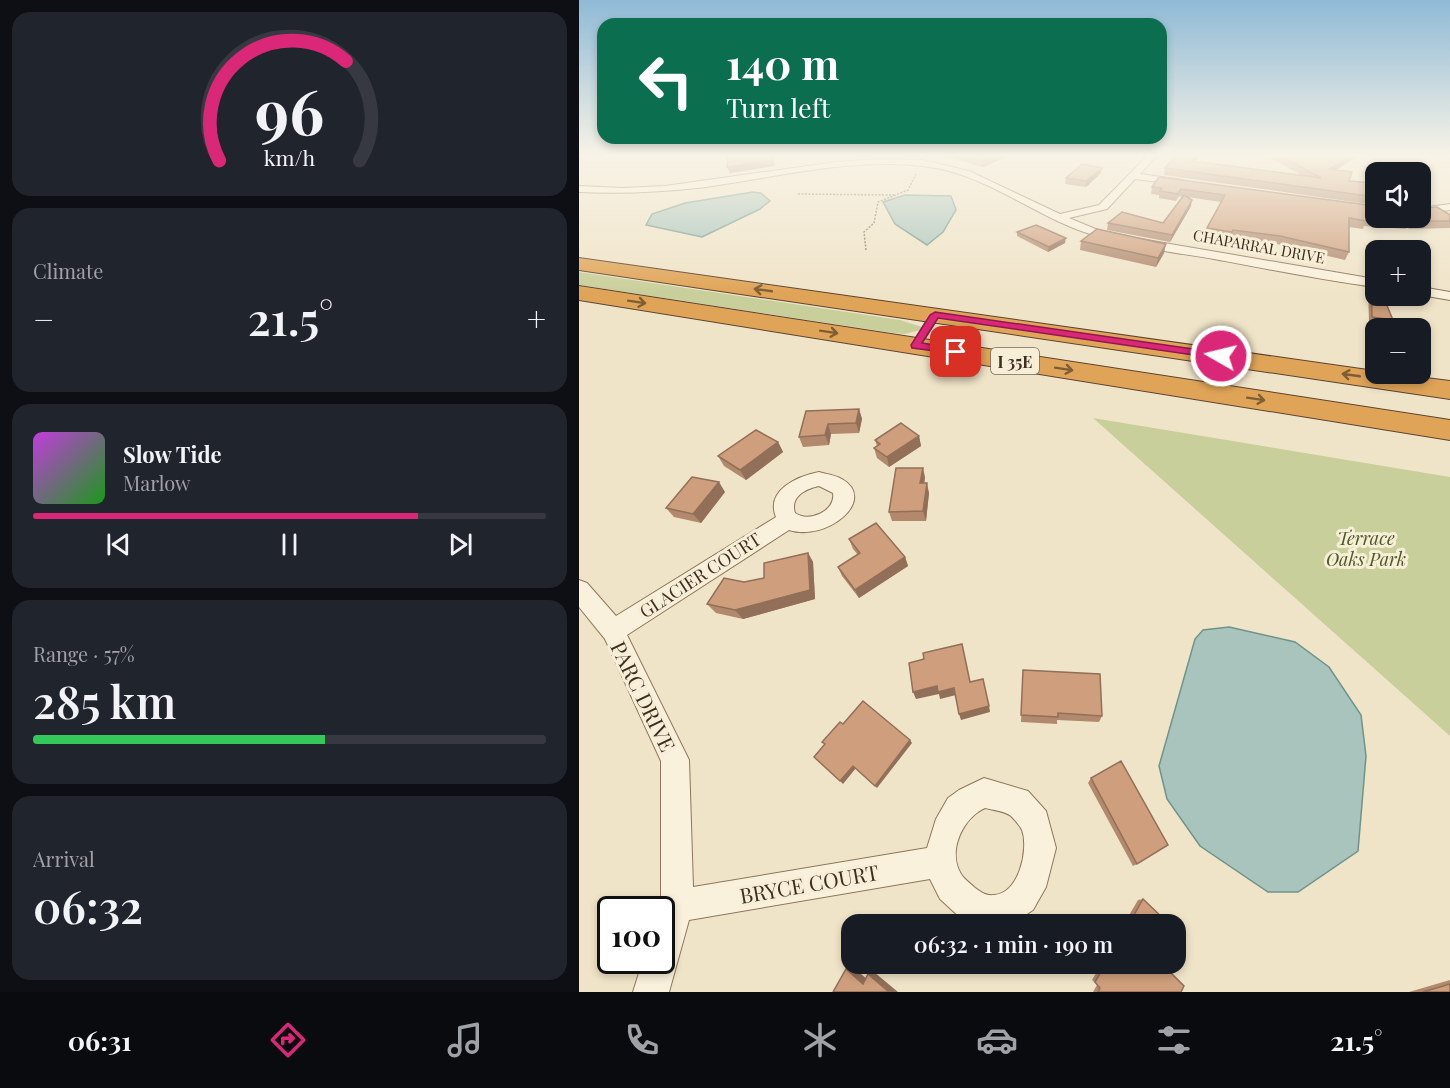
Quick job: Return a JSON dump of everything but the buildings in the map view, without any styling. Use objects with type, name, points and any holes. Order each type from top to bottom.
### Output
[{"type":"highway","name":"I 35E","points":[[579,264],[1450,390]]},
{"type":"highway","name":"I 35E","points":[[579,293],[1450,430]]},
{"type":"street","name":"CHAPARRAL DRIVE","points":[[1021,200],[1094,232],[1138,242],[1365,282]]},
{"type":"street","points":[[1058,218],[1103,207],[1110,200]]},
{"type":"street","points":[[1431,210],[1450,207]]},
{"type":"street","points":[[1431,293],[1450,296]]},
{"type":"street","name":"GLACIER COURT","points":[[613,631],[788,519]]},
{"type":"street","name":"PARC DRIVE","points":[[579,590],[613,631],[675,760],[677,906],[675,912]]},
{"type":"street","name":"BRYCE COURT","points":[[677,906],[942,861]]},
{"type":"street","name":"PARC DRIVE","points":[[651,992],[656,974]]},
{"type":"lane","points":[[916,345],[935,315]]},
{"type":"path","points":[[866,250],[864,232],[874,223],[879,202],[884,200]]},
{"type":"green space","points":[[579,272],[900,320],[922,327],[921,330],[904,334],[893,333],[579,285]]},
{"type":"green space","name":"Terrace Oaks Park","points":[[1093,418],[1450,477],[1450,736]]},
{"type":"water","points":[[702,200],[770,201],[760,209],[702,237],[646,225],[652,214],[685,203]]},
{"type":"water","points":[[953,200],[956,210],[943,232],[927,245],[895,224],[883,202]]},
{"type":"water","points":[[1229,627],[1295,642],[1329,667],[1361,715],[1366,756],[1358,851],[1298,892],[1268,892],[1200,846],[1167,799],[1159,766],[1195,639],[1203,630]]},
{"type":"route","points":[[956,352],[916,345],[935,315],[1221,356]]}]
